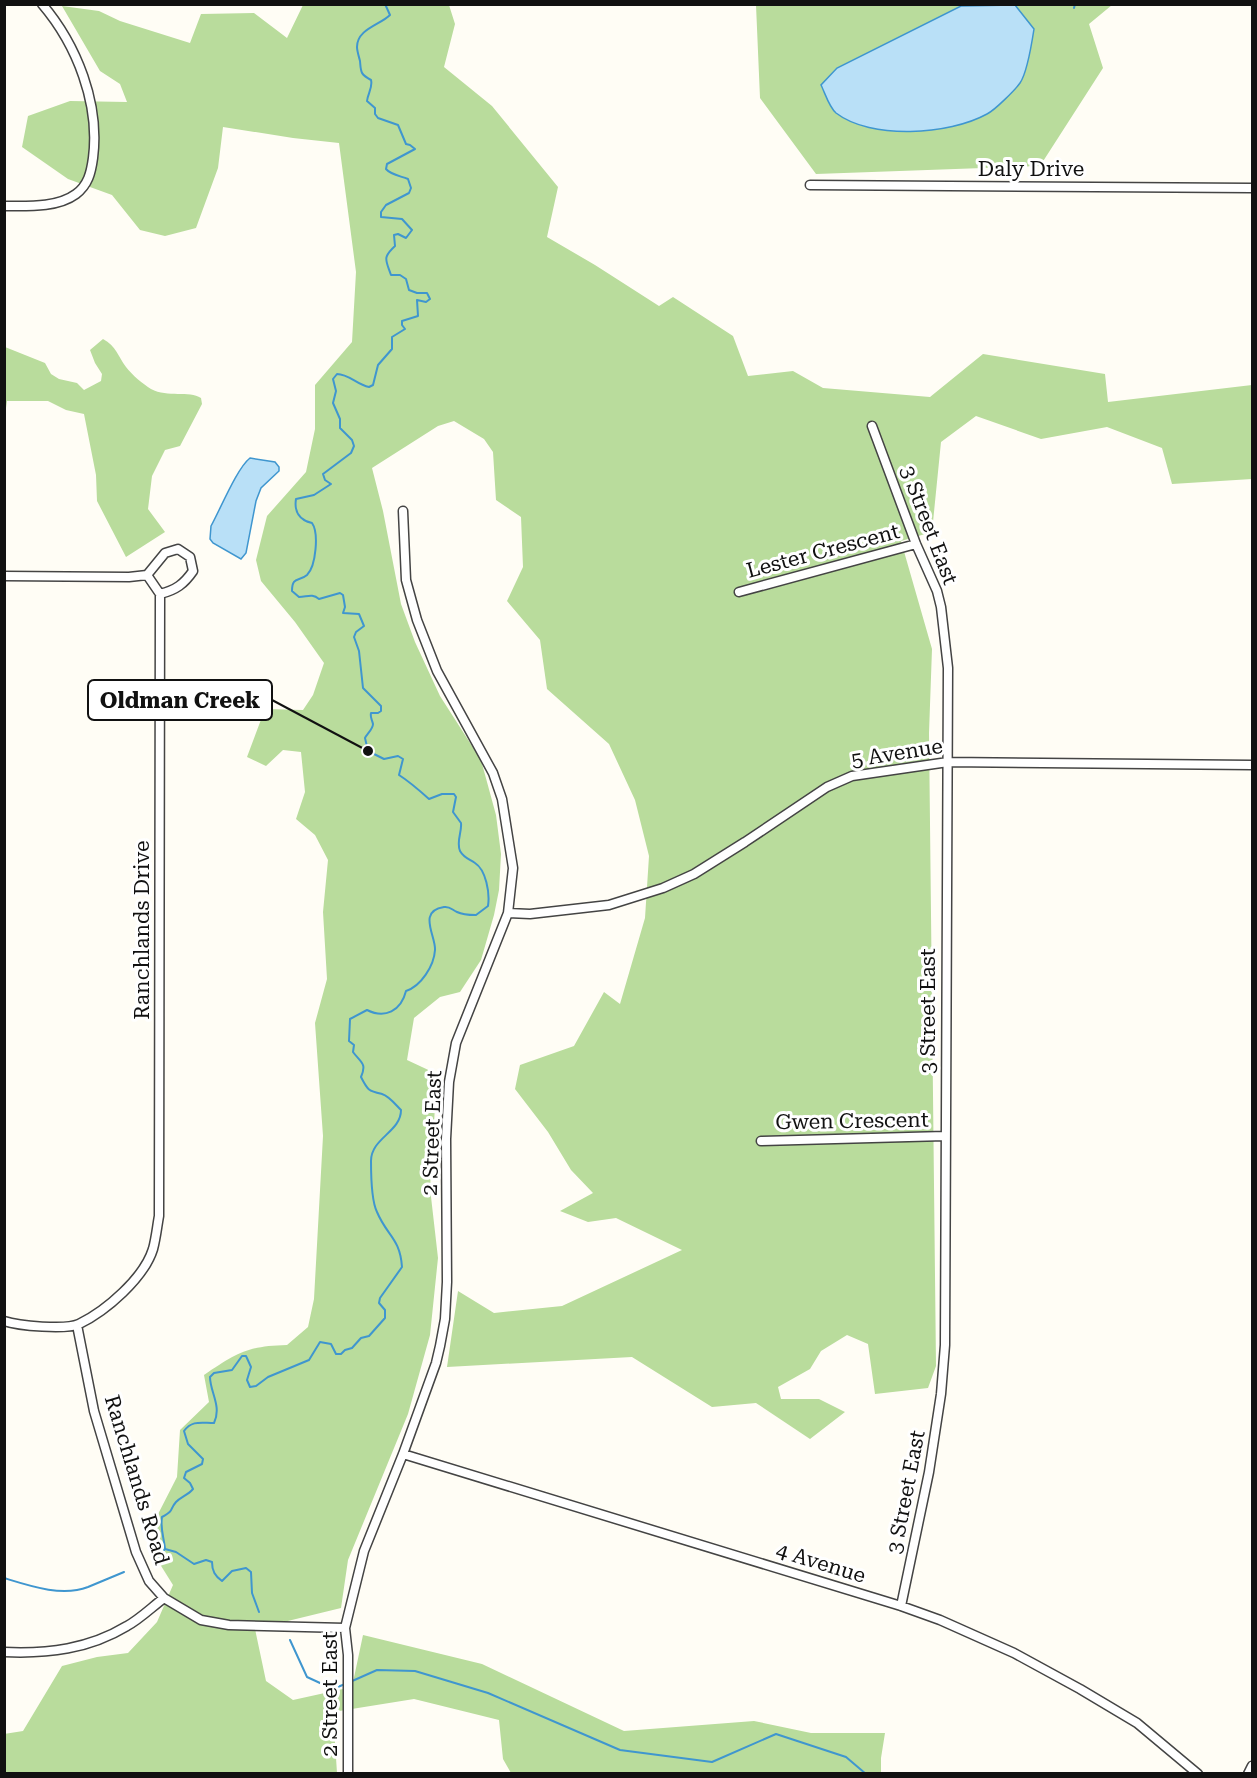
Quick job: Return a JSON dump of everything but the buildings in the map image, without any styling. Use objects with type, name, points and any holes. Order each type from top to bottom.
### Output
[{"type":"street","points":[[4,206],[58,203],[70,198],[87,183],[92,170],[94,149],[89,96],[62,31],[42,4]]},
{"type":"street","name":"Daly Drive","points":[[810,186],[1252,188]]},
{"type":"street","name":"3 Street East","points":[[872,426],[916,544],[937,591],[948,668],[945,1345],[941,1394],[929,1472],[901,1606]]},
{"type":"street","name":"2 Street East","points":[[348,1773],[348,1655],[345,1628],[364,1551],[436,1364],[445,1319],[447,1282],[446,1139],[449,1082],[456,1043],[508,913],[513,868],[502,799],[493,772],[437,671],[417,620],[406,580],[403,511]]},
{"type":"street","name":"Lester Crescent","points":[[739,592],[916,544]]},
{"type":"street","points":[[4,576],[129,577],[147,575],[165,553],[178,549],[190,557],[193,571],[184,584],[171,591],[160,594],[147,575]]},
{"type":"street","name":"Ranchlands Drive","points":[[77,1325],[111,1303],[133,1282],[153,1250],[159,1216],[160,594]]},
{"type":"street","name":"5 Avenue","points":[[508,913],[530,914],[609,905],[663,888],[694,874],[745,843],[827,787],[852,777],[948,762],[1252,765]]},
{"type":"street","name":"Gwen Crescent","points":[[761,1141],[945,1137]]},
{"type":"street","points":[[4,1322],[28,1326],[77,1325]]},
{"type":"street","name":"Ranchlands Road","points":[[77,1325],[94,1411],[136,1552],[149,1581],[164,1598],[201,1620],[229,1625],[345,1628]]},
{"type":"street","name":"4 Avenue","points":[[403,1454],[901,1606],[940,1620],[1014,1653],[1104,1703],[1137,1724],[1198,1773]]},
{"type":"street","points":[[4,1652],[67,1650],[97,1641],[128,1626],[164,1598]]},
{"type":"street","points":[[1248,1773],[1252,1766]]},
{"type":"green space","points":[[303,5],[449,5],[455,24],[444,67],[492,106],[558,187],[547,237],[659,306],[673,297],[733,336],[748,376],[793,371],[823,388],[930,397],[983,354],[1105,374],[1108,402],[1252,385],[1252,479],[1172,484],[1162,448],[1107,427],[1041,439],[976,416],[941,442],[932,532],[901,541],[932,649],[929,733],[936,1366],[928,1388],[875,1394],[868,1344],[847,1335],[821,1351],[810,1369],[778,1387],[781,1399],[819,1399],[845,1412],[810,1439],[756,1403],[712,1407],[632,1357],[447,1367],[458,1291],[494,1313],[562,1306],[682,1250],[616,1218],[588,1222],[560,1211],[593,1193],[571,1170],[548,1132],[515,1089],[520,1065],[574,1046],[604,992],[620,1004],[645,918],[649,856],[635,800],[609,744],[547,689],[540,640],[507,601],[523,567],[521,517],[496,500],[493,452],[484,439],[454,421],[438,426],[372,468],[401,604],[415,642],[440,696],[481,760],[496,815],[501,854],[499,890],[481,960],[460,992],[440,997],[414,1018],[407,1060],[437,1074],[430,1188],[438,1258],[430,1335],[408,1414],[348,1560],[341,1608],[255,1629],[266,1681],[293,1700],[352,1687],[363,1635],[482,1664],[624,1731],[754,1721],[811,1733],[885,1733],[881,1773],[511,1773],[503,1759],[499,1720],[414,1699],[333,1712],[337,1773],[5,1773],[4,1734],[23,1731],[62,1666],[97,1657],[128,1653],[157,1622],[173,1585],[153,1553],[155,1520],[177,1477],[180,1430],[209,1402],[204,1375],[243,1352],[262,1347],[287,1345],[308,1327],[314,1299],[323,1136],[315,1023],[327,979],[323,912],[328,860],[315,835],[296,819],[305,792],[301,752],[283,750],[266,766],[247,757],[265,709],[303,710],[313,695],[324,663],[295,622],[261,581],[256,560],[267,516],[306,472],[315,429],[315,385],[352,342],[356,272],[339,143],[223,127],[218,168],[196,228],[165,236],[140,230],[112,195],[68,179],[22,147],[28,116],[70,101],[127,102],[120,84],[100,71],[62,6],[99,11],[120,21],[190,43],[201,14],[254,13],[287,38]]},
{"type":"green space","points":[[756,5],[1112,5],[1089,24],[1103,68],[1040,166],[816,174],[760,98]]},
{"type":"green space","points":[[103,339],[114,348],[131,373],[151,389],[164,393],[191,394],[201,398],[202,404],[180,446],[165,450],[152,476],[148,509],[165,532],[126,557],[97,501],[96,475],[84,414],[66,410],[48,401],[7,401],[5,415],[5,347],[45,363],[51,374],[59,379],[77,383],[84,390],[101,381],[102,374],[90,350]]},
{"type":"water","points":[[1015,5],[1034,29],[1027,65],[1023,78],[1017,86],[987,114],[971,121],[932,130],[889,131],[851,122],[836,113],[829,104],[821,85],[837,68],[961,6]]},
{"type":"water","points":[[250,458],[275,462],[279,471],[261,488],[256,501],[246,553],[241,559],[213,543],[210,539],[211,526],[234,480]]},
{"type":"waterway","points":[[165,1549],[162,1517],[193,1489],[184,1478],[186,1472],[202,1464],[203,1459],[188,1444],[184,1431],[194,1424],[214,1423],[216,1417],[217,1411],[210,1377],[214,1373],[232,1370],[242,1356],[246,1356],[251,1367],[247,1380],[250,1387],[256,1386],[268,1377],[309,1360],[320,1342],[331,1344],[336,1354],[341,1354],[352,1348],[361,1338],[369,1336],[385,1318],[385,1310],[379,1303],[380,1298],[402,1267],[396,1243],[375,1207],[371,1161],[376,1146],[396,1124],[401,1110],[387,1097],[369,1090],[363,1082],[361,1077],[363,1066],[353,1052],[354,1045],[349,1041],[350,1019],[367,1010],[380,1014],[391,1011],[400,1004],[406,991],[422,980],[429,969],[435,950],[430,925],[431,913],[436,909],[448,907],[462,914],[476,915],[488,906],[488,889],[482,871],[460,851],[461,823],[453,812],[456,797],[454,794],[442,794],[429,799],[399,775],[403,759],[398,756],[384,759],[368,751],[365,738],[373,726],[371,713],[381,711],[381,706],[363,688],[359,651],[354,637],[356,632],[364,626],[359,614],[343,613],[345,607],[343,595],[340,593],[319,599],[312,596],[299,597],[292,591],[293,583],[310,571],[316,541],[312,523],[304,520],[297,511],[296,499],[314,495],[331,484],[325,480],[323,474],[351,453],[354,446],[352,440],[340,428],[340,419],[333,403],[336,391],[333,379],[337,374],[341,374],[365,386],[373,385],[378,365],[392,349],[392,337],[405,329],[402,321],[418,316],[417,300],[426,302],[430,299],[427,293],[409,290],[406,279],[400,275],[391,275],[387,262],[388,253],[395,246],[394,235],[398,234],[406,238],[412,230],[402,219],[381,217],[381,212],[386,205],[409,193],[411,188],[408,179],[388,171],[387,164],[415,149],[406,144],[398,125],[378,118],[375,108],[367,101],[371,80],[361,70],[357,49],[358,41],[365,32],[390,15],[385,4]]},
{"type":"waterway","points":[[1074,8],[1075,4]]},
{"type":"waterway","points":[[165,1549],[176,1552],[194,1564],[206,1560],[212,1562],[214,1573],[222,1581],[232,1571],[246,1568],[251,1572],[252,1593],[259,1612]]},
{"type":"waterway","points":[[155,1560],[165,1549]]},
{"type":"waterway","points":[[4,1578],[46,1589],[68,1591],[88,1587],[124,1572]]},
{"type":"waterway","points":[[290,1640],[307,1677],[333,1689],[345,1684]]},
{"type":"waterway","points":[[350,1682],[377,1670],[415,1671],[488,1693],[620,1750],[712,1762],[776,1734],[846,1757],[866,1774]]},
{"type":"place","name":"Oldman Creek","points":[[368,751]]}]
